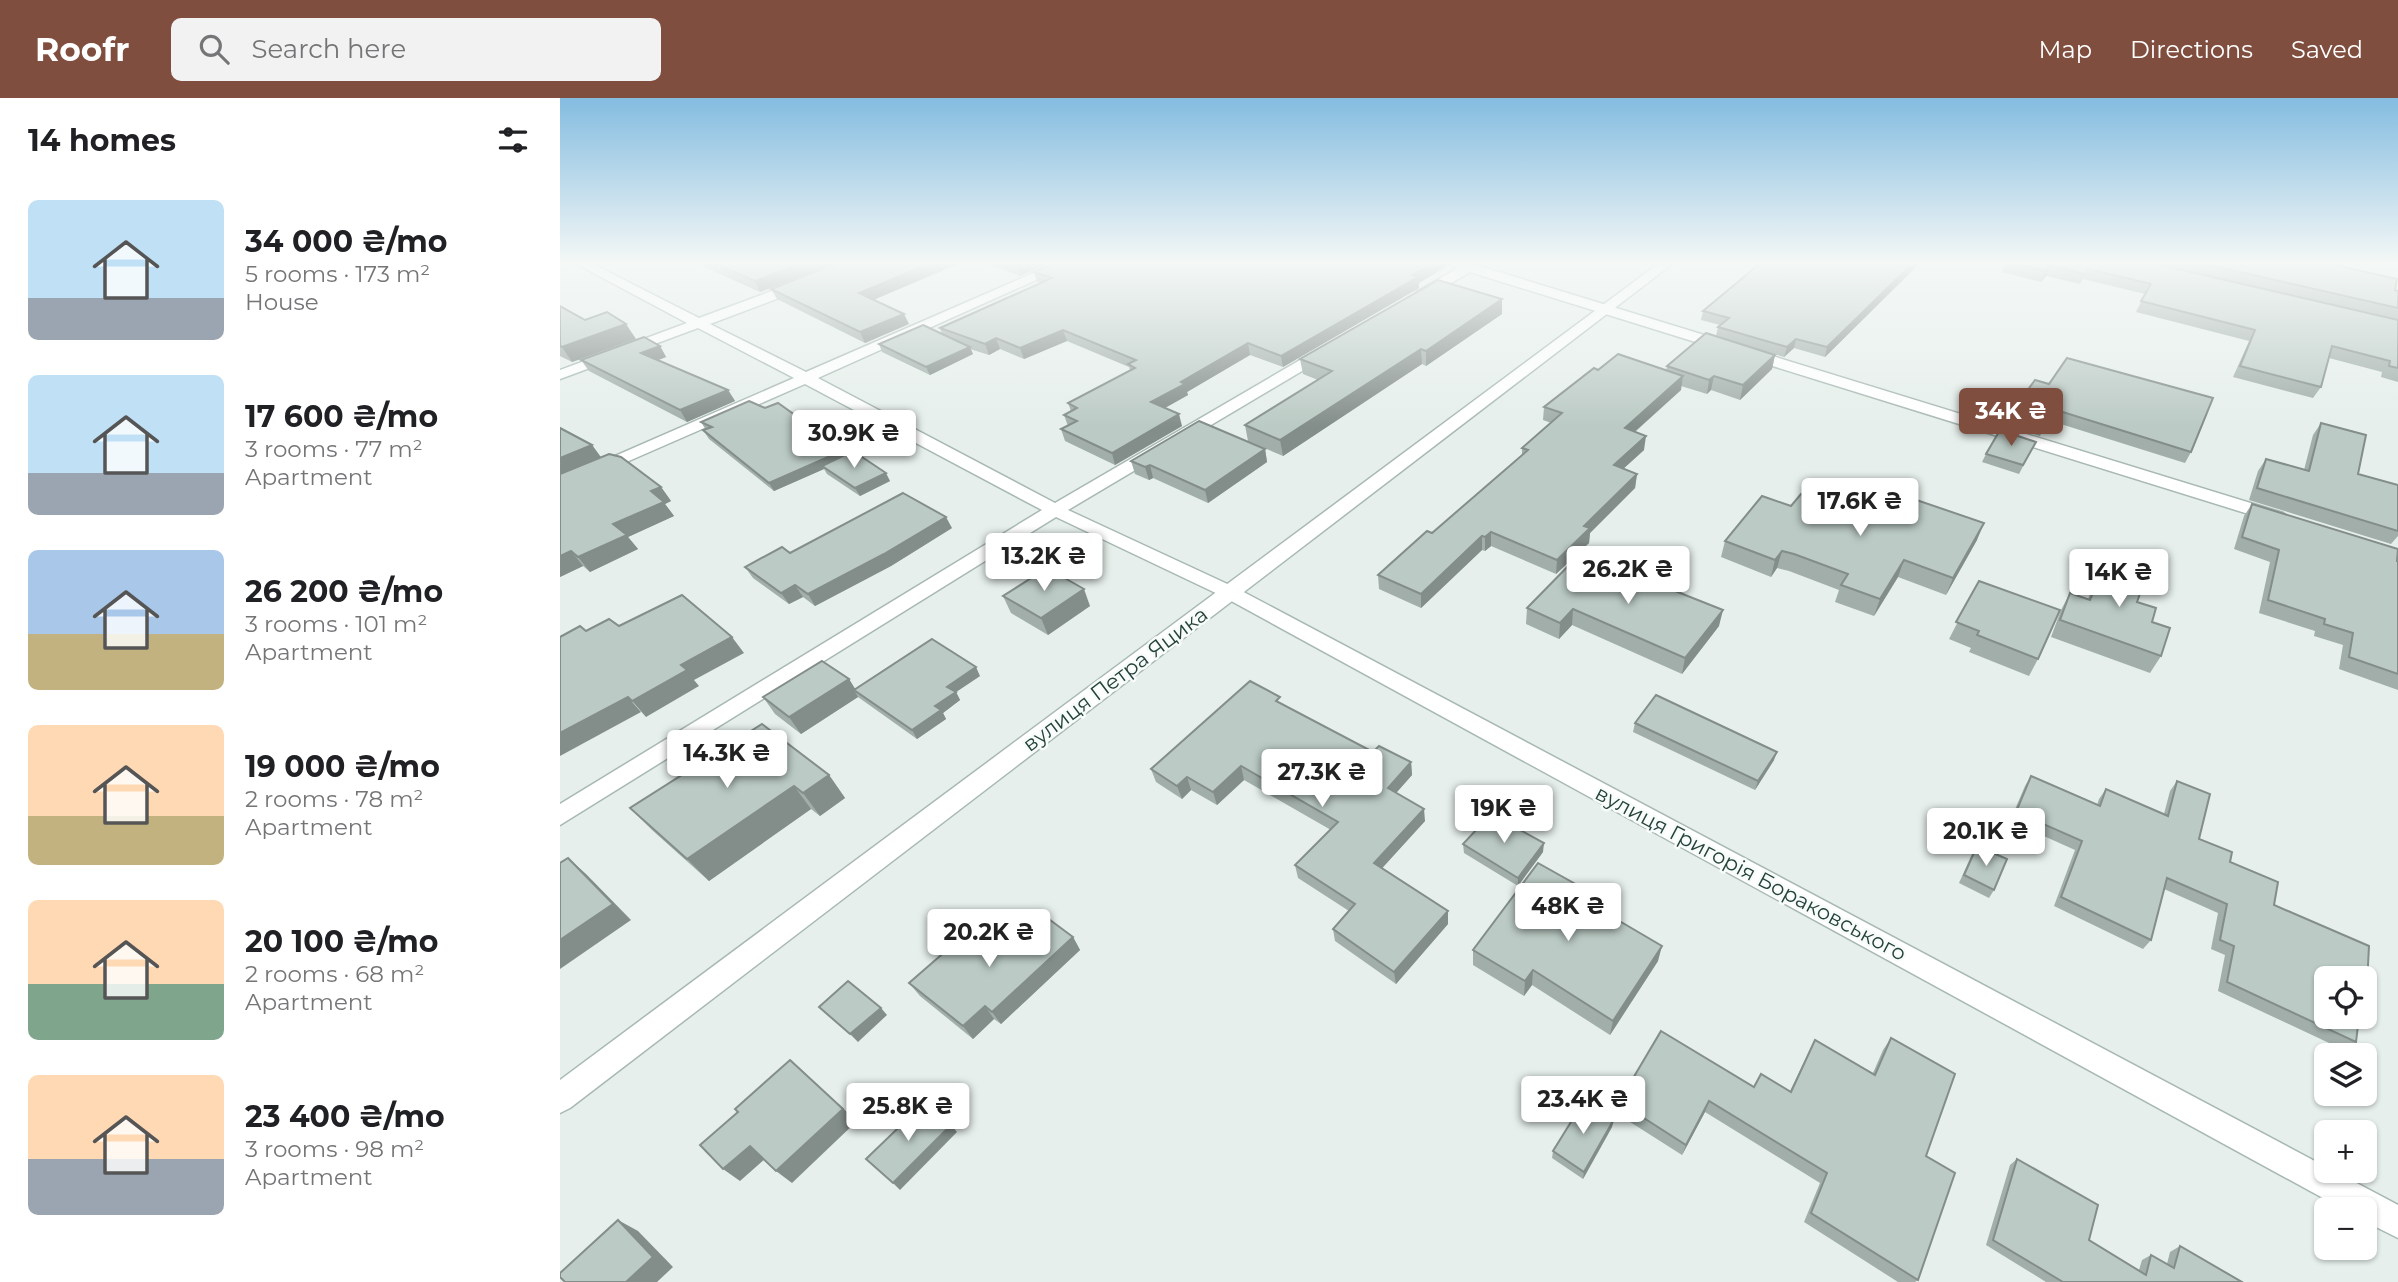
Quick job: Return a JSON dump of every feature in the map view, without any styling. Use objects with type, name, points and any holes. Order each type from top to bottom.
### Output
[{"type":"street","name":"вулиця Григорія Бораковського","points":[[683,316],[1055,510],[1229,592],[2398,1222]]},
{"type":"street","points":[[560,375],[718,316]]},
{"type":"street","points":[[560,486],[948,316]]},
{"type":"street","name":"вулиця Петра Яцика","points":[[560,1098],[1596,316]]},
{"type":"street","points":[[1624,316],[2292,522]]},
{"type":"street","points":[[560,817],[1055,510],[1339,344]]},
{"type":"building","points":[[560,316],[578,316],[585,320],[595,316],[614,316],[626,324],[562,347]]},
{"type":"building","points":[[827,316],[898,316],[860,332]]},
{"type":"building","points":[[966,316],[1350,316],[1281,356],[1248,343],[1181,382],[1185,384],[1151,402],[1179,414],[1112,453],[1061,429],[1077,421],[1064,415],[1077,408],[1068,403],[1135,368],[1128,364],[1136,360],[1063,330],[1020,348],[996,338],[985,344],[940,328]]},
{"type":"building","points":[[1375,316],[1477,316],[1426,351],[1421,349],[1280,440],[1245,425],[1332,371],[1300,359]]},
{"type":"building","points":[[1723,316],[1858,316],[1827,347],[1796,339],[1787,347],[1718,327],[1729,318]]},
{"type":"building","points":[[2201,316],[2382,316],[2398,320],[2398,368],[2389,366],[2390,361],[2332,346],[2321,387],[2240,366],[2255,330]]},
{"type":"building","points":[[923,325],[970,347],[926,367],[879,344]]},
{"type":"building","points":[[1706,333],[1775,355],[1743,385],[1714,376],[1709,380],[1667,366]]},
{"type":"building","points":[[644,337],[660,346],[641,353],[728,390],[680,410],[581,360]]},
{"type":"building","points":[[1618,354],[1683,376],[1625,428],[1646,436],[1614,465],[1637,474],[1584,526],[1590,528],[1557,560],[1491,532],[1485,537],[1482,536],[1421,594],[1378,575],[1427,531],[1432,533],[1528,450],[1522,448],[1562,413],[1544,407],[1594,368],[1598,370]]},
{"type":"building","points":[[2067,358],[2213,398],[2191,452],[2053,409],[2045,425],[2010,414],[2035,380],[2049,384]]},
{"type":"building","points":[[749,401],[765,408],[778,403],[844,450],[769,483],[703,430],[712,427],[701,422]]},
{"type":"building","points":[[1199,421],[1265,449],[1205,490],[1150,465],[1145,467],[1131,461]]},
{"type":"building","points":[[2321,423],[2366,435],[2358,474],[2398,485],[2398,531],[2257,488],[2266,459],[2309,471]]},
{"type":"building","points":[[560,428],[592,445],[560,458]]},
{"type":"building","points":[[2000,430],[2036,442],[2023,465],[1986,454]]},
{"type":"building","points":[[853,451],[886,473],[855,488],[822,466]]},
{"type":"building","points":[[609,454],[621,457],[661,487],[651,491],[664,502],[613,524],[627,535],[578,557],[571,551],[560,556],[560,474]]},
{"type":"building","points":[[1890,491],[1984,523],[1953,578],[1904,560],[1880,599],[1841,585],[1848,574],[1782,551],[1775,560],[1725,541],[1762,496],[1791,506],[1801,494],[1863,516],[1870,507],[1877,510]]},
{"type":"building","points":[[903,493],[946,517],[884,554],[808,594],[795,585],[781,593],[745,567],[782,547],[790,553]]},
{"type":"building","points":[[2252,504],[2398,549],[2398,674],[2349,657],[2353,633],[2324,624],[2325,619],[2268,600],[2279,550],[2242,537]]},
{"type":"building","points":[[1580,554],[1648,584],[1650,581],[1723,610],[1685,658],[1573,609],[1560,623],[1527,608]]},
{"type":"building","points":[[2108,556],[2149,569],[2137,602],[2156,608],[2152,622],[2170,628],[2161,656],[2060,620],[2070,593],[2090,600]]},
{"type":"building","points":[[1047,568],[1084,589],[1041,618],[1003,596]]},
{"type":"building","points":[[1979,581],[2060,610],[2038,659],[1977,635],[1979,631],[1956,622]]},
{"type":"building","points":[[682,595],[732,637],[681,665],[687,670],[632,701],[628,697],[560,733],[560,637],[580,626],[586,631],[609,619],[619,626]]},
{"type":"building","points":[[932,639],[976,667],[947,687],[956,692],[935,706],[941,710],[912,730],[854,690]]},
{"type":"building","points":[[822,661],[849,679],[789,717],[763,697]]},
{"type":"building","points":[[1250,681],[1280,697],[1276,701],[1373,752],[1379,746],[1411,762],[1388,788],[1424,809],[1374,863],[1448,911],[1394,972],[1333,929],[1355,904],[1295,865],[1338,822],[1241,766],[1213,792],[1187,777],[1177,786],[1151,769]]},
{"type":"building","points":[[1656,695],[1777,752],[1758,781],[1635,723]]},
{"type":"building","points":[[762,724],[829,775],[803,793],[794,786],[687,859],[630,808]]},
{"type":"building","points":[[2031,776],[2100,806],[2106,789],[2168,816],[2177,781],[2210,794],[2199,839],[2232,852],[2230,862],[2278,882],[2274,905],[2369,946],[2368,966],[2314,966],[2314,1022],[2227,982],[2234,946],[2220,940],[2227,904],[2167,878],[2151,940],[2061,897],[2082,841],[2016,812]]},
{"type":"building","points":[[1491,814],[1544,843],[1518,878],[1463,844]]},
{"type":"building","points":[[1977,846],[2007,859],[1994,890],[1964,875]]},
{"type":"building","points":[[568,858],[613,904],[560,940],[560,863]]},
{"type":"building","points":[[1538,863],[1588,891],[1582,899],[1662,946],[1613,1021],[1533,970],[1525,981],[1473,950]]},
{"type":"building","points":[[1038,911],[1073,937],[992,1012],[985,1006],[963,1026],[909,983],[963,936],[988,954]]},
{"type":"building","points":[[848,981],[881,1008],[850,1034],[819,1007]]},
{"type":"building","points":[[2328,1029],[2358,1029],[2356,1042]]},
{"type":"building","points":[[1661,1031],[1754,1087],[1761,1074],[1791,1092],[1815,1040],[1875,1075],[1891,1038],[1955,1074],[1926,1156],[1955,1173],[1918,1280],[1811,1213],[1827,1173],[1709,1101],[1686,1145],[1619,1102]]},
{"type":"building","points":[[790,1060],[843,1109],[776,1171],[750,1146],[723,1169],[700,1145],[738,1112],[735,1109]]},
{"type":"building","points":[[1584,1101],[1613,1121],[1584,1172],[1553,1151]]},
{"type":"building","points":[[924,1103],[951,1125],[893,1183],[866,1159]]},
{"type":"building","points":[[2017,1159],[2098,1205],[2089,1240],[2146,1275],[2151,1255],[2174,1268],[2180,1246],[2242,1282],[2063,1282],[1993,1240]]},
{"type":"building","points":[[618,1220],[653,1257],[626,1282],[565,1282],[560,1273]]}]
